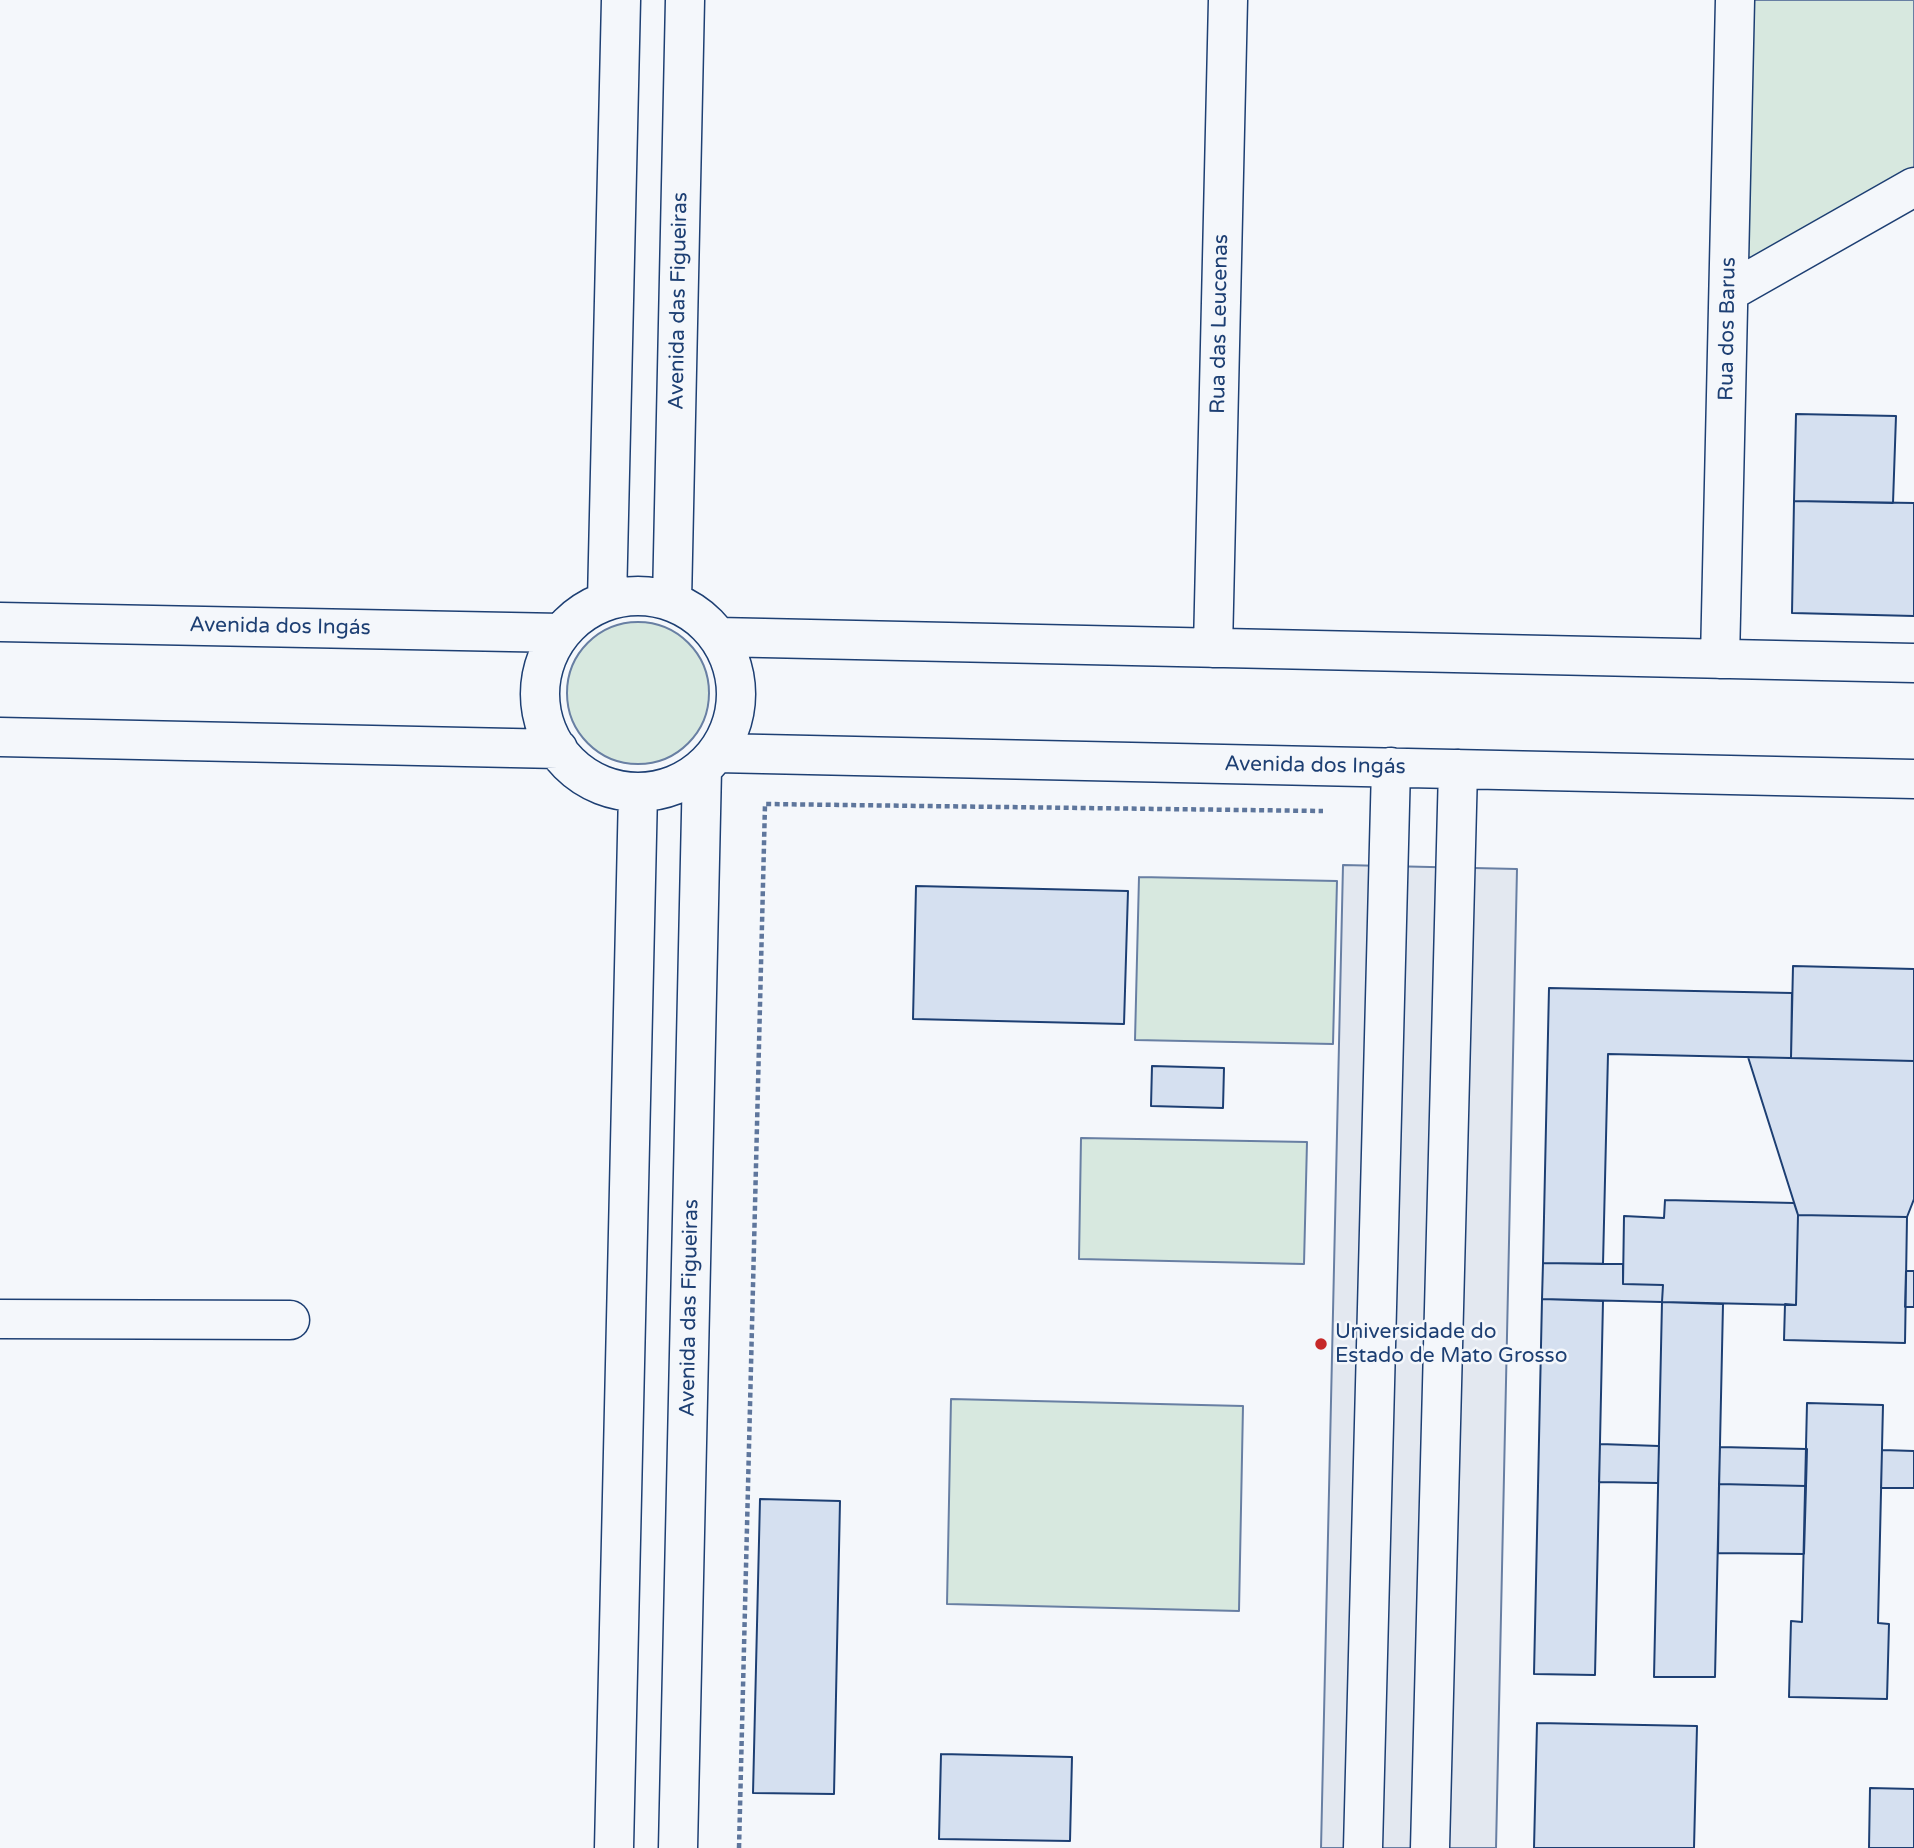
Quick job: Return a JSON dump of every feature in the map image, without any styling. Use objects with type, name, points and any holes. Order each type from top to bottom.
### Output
[{"type":"street","points":[[607,601],[621,0]]},
{"type":"street","name":"Avenida das Figueiras","points":[[672,601],[685,0]]},
{"type":"street","name":"Rua das Leucenas","points":[[1213,648],[1228,0]]},
{"type":"street","name":"Rua dos Barus","points":[[1720,659],[1735,0]]},
{"type":"street","points":[[1728,292],[1914,187]]},
{"type":"street","name":"Avenida das Figueiras","points":[[643,595],[672,601],[692,610],[718,637],[735,674],[737,699],[732,725],[710,761],[683,782],[659,791],[638,792],[609,788],[585,777],[565,760],[558,749],[542,715],[540,690],[545,664],[561,633],[583,613],[607,601],[643,595]]},
{"type":"street","name":"Avenida dos Ingás","points":[[0,622],[561,633]]},
{"type":"street","points":[[718,637],[1914,663]]},
{"type":"street","points":[[0,737],[558,749]]},
{"type":"street","name":"Avenida das Figueiras","points":[[678,1848],[710,761]]},
{"type":"street","name":"Avenida dos Ingás","points":[[710,761],[1391,767],[1914,779]]},
{"type":"street","points":[[1363,1848],[1391,767]]},
{"type":"street","points":[[1430,1848],[1458,769]]},
{"type":"street","points":[[614,1848],[638,792]]},
{"type":"street","points":[[0,1319],[290,1320]]},
{"type":"path","points":[[739,1848],[765,804],[1390,812]]},
{"type":"shaded area","points":[[1749,0],[1914,0],[1914,170],[1743,266]]},
{"type":"shaded area","points":[[638,622],[665,627],[688,643],[704,666],[709,693],[704,720],[688,743],[665,759],[638,764],[611,759],[588,743],[572,720],[567,693],[572,666],[588,643],[611,627]]},
{"type":"shaded area","points":[[1343,865],[1517,869],[1496,1848],[1321,1848]]},
{"type":"shaded area","points":[[1139,877],[1337,881],[1333,1044],[1135,1040]]},
{"type":"shaded area","points":[[1081,1138],[1307,1142],[1304,1264],[1079,1259]]},
{"type":"shaded area","points":[[951,1399],[1243,1406],[1239,1611],[947,1604]]},
{"type":"building","points":[[1796,414],[1896,416],[1893,503],[1794,501]]},
{"type":"building","points":[[1794,501],[1914,503],[1914,616],[1792,613]]},
{"type":"building","points":[[916,886],[1128,891],[1124,1024],[913,1019]]},
{"type":"building","points":[[1793,966],[1914,969],[1914,1061],[1791,1058]]},
{"type":"building","points":[[1549,988],[1792,993],[1791,1058],[1608,1054],[1603,1264],[1543,1263]]},
{"type":"building","points":[[1748,1057],[1914,1061],[1914,1199],[1907,1217],[1798,1215]]},
{"type":"building","points":[[1152,1066],[1224,1068],[1223,1108],[1151,1106]]},
{"type":"building","points":[[1665,1200],[1794,1203],[1798,1215],[1796,1305],[1662,1302],[1663,1285],[1623,1284],[1624,1216],[1664,1218]]},
{"type":"building","points":[[1798,1215],[1907,1217],[1905,1343],[1784,1340],[1785,1304],[1796,1305]]},
{"type":"building","points":[[1543,1263],[1623,1264],[1623,1284],[1663,1285],[1662,1302],[1542,1299]]},
{"type":"building","points":[[1906,1271],[1914,1271],[1914,1307],[1905,1307]]},
{"type":"building","points":[[1542,1299],[1603,1301],[1595,1675],[1534,1674]]},
{"type":"building","points":[[1662,1302],[1723,1304],[1715,1677],[1654,1677]]},
{"type":"building","points":[[1807,1403],[1883,1405],[1878,1623],[1889,1624],[1887,1699],[1789,1697],[1791,1621],[1802,1622]]},
{"type":"building","points":[[1600,1444],[1659,1446],[1658,1483],[1599,1482]]},
{"type":"building","points":[[1720,1447],[1807,1449],[1806,1486],[1719,1484]]},
{"type":"building","points":[[1882,1450],[1914,1451],[1914,1488],[1881,1488]]},
{"type":"building","points":[[1719,1484],[1806,1486],[1804,1554],[1718,1553]]},
{"type":"building","points":[[760,1499],[840,1501],[834,1794],[753,1793]]},
{"type":"building","points":[[1537,1723],[1697,1726],[1694,1848],[1534,1848]]},
{"type":"building","points":[[941,1754],[1072,1757],[1070,1841],[939,1839]]},
{"type":"building","points":[[1870,1788],[1914,1789],[1914,1848],[1869,1848]]},
{"type":"place","name":"Universidade do Estado de Mato Grosso","points":[[1321,1344]]}]
